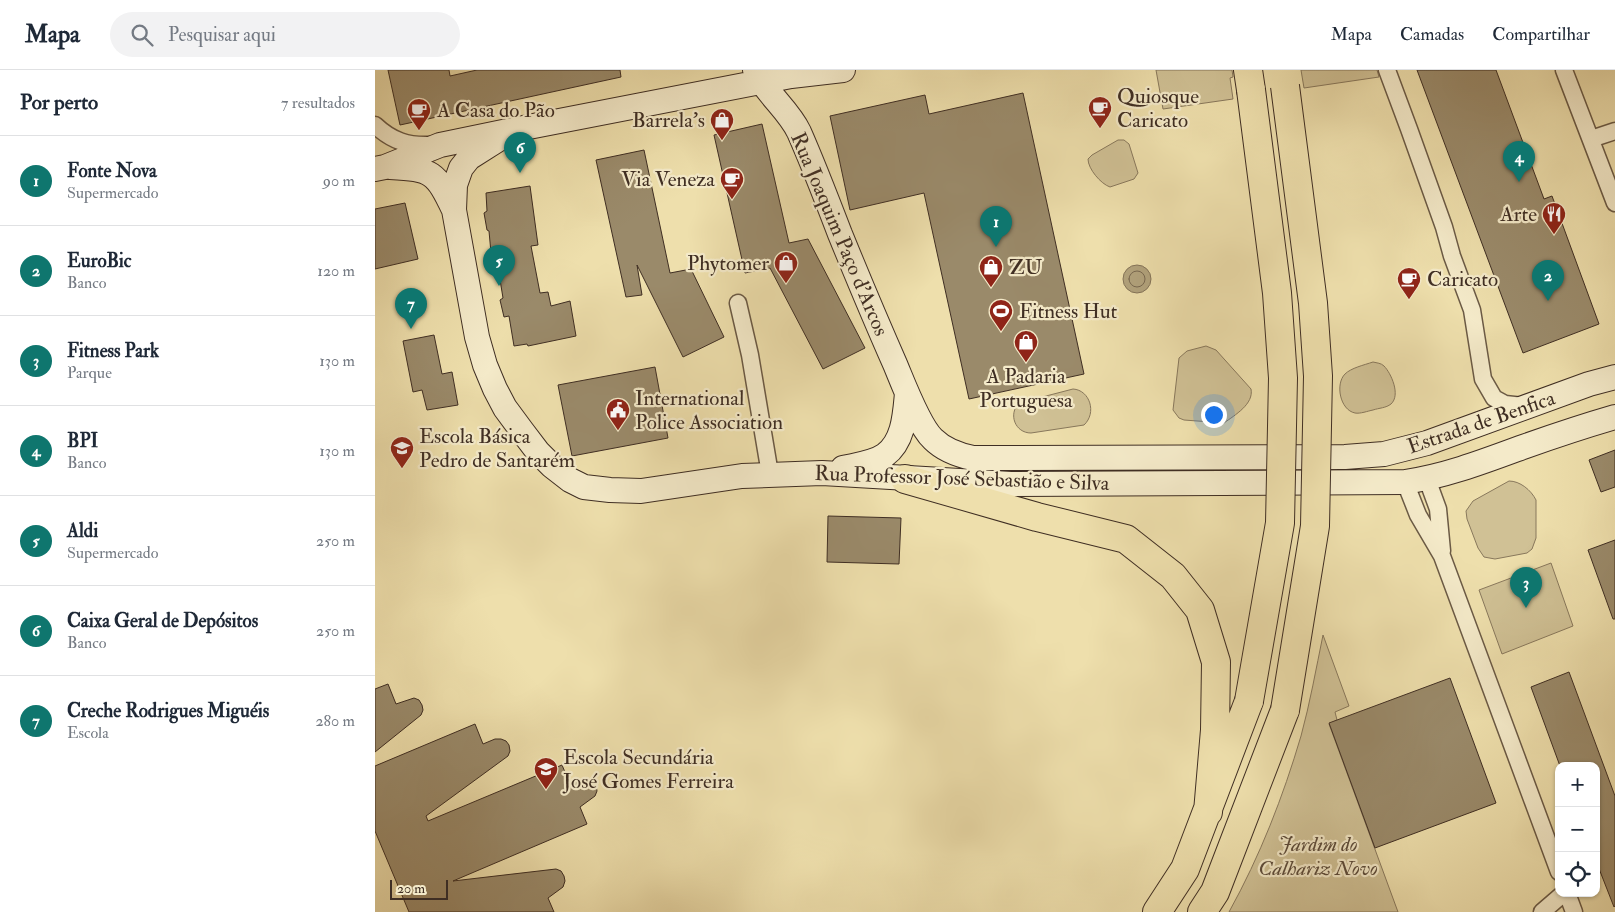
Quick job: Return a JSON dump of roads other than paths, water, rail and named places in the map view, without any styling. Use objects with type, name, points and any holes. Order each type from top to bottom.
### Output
[{"type":"highway","points":[[1202,912],[1215,892],[1285,710],[1315,526],[1318,376],[1313,303],[1284,78]]},
{"type":"highway","points":[[1157,912],[1185,869],[1249,701],[1281,523],[1283,378],[1277,293],[1249,80]]},
{"type":"highway","points":[[905,479],[1037,517],[1126,539],[1173,576],[1200,610],[1216,662],[1215,730],[1208,812]]},
{"type":"street","points":[[378,163],[440,145],[758,76],[791,76],[843,70]]},
{"type":"street","points":[[1387,70],[1444,227],[1451,256],[1472,310],[1483,379],[1487,389],[1494,398],[1505,404],[1518,406],[1533,405]]},
{"type":"street","points":[[1564,70],[1591,139],[1612,184],[1615,202]]},
{"type":"street","name":"Rua Joaquim Paço d'Arcos","points":[[758,76],[798,129],[907,393]]},
{"type":"street","points":[[375,125],[389,137],[401,143],[420,146],[440,145]]},
{"type":"street","points":[[455,210],[455,186],[461,168],[473,154],[513,130]]},
{"type":"street","points":[[1591,139],[1615,130]]},
{"type":"street","points":[[378,163],[418,169],[430,173],[446,193],[455,210]]},
{"type":"street","name":"Rua Professor José Sebastião e Silva","points":[[455,210],[477,337],[485,365],[495,389],[505,408],[538,452],[551,466],[569,480],[584,487],[641,491],[742,476],[822,473],[1011,484],[1345,483]]},
{"type":"street","points":[[738,303],[750,355],[770,474]]},
{"type":"street","points":[[1589,384],[1615,368]]},
{"type":"street","name":"Estrada de Benfica","points":[[1345,457],[1384,454],[1427,443],[1589,384],[1615,377]]},
{"type":"street","points":[[822,473],[868,462],[884,455],[895,444],[901,431],[907,393]]},
{"type":"street","name":"Rua Professor José Sebastião e Silva","points":[[907,393],[932,438],[958,455],[973,458],[1345,457]]},
{"type":"street","points":[[1560,434],[1590,412],[1615,399]]},
{"type":"street","name":"Estrada de Benfica","points":[[1345,483],[1416,480],[1467,468],[1560,434],[1615,417]]},
{"type":"street","points":[[1416,480],[1438,509],[1442,556]]},
{"type":"street","points":[[1416,480],[1418,516],[1442,556],[1555,861]]},
{"type":"street","points":[[1542,912],[1561,897]]},
{"type":"street","points":[[1568,897],[1574,912]]},
{"type":"water","points":[[1137,265],[1147,269],[1151,279],[1147,289],[1137,293],[1127,289],[1123,279],[1127,269]]},
{"type":"place","name":"Quiosque Caricato","points":[[1100,129]]},
{"type":"place","name":"A Casa do Pão","points":[[419,131]]},
{"type":"place","name":"Barrela's","points":[[722,141]]},
{"type":"place","name":"Caixa Geral de Depósitos","points":[[520,173]]},
{"type":"place","name":"BPI","points":[[1519,182]]},
{"type":"place","name":"Via Veneza","points":[[732,200]]},
{"type":"place","name":"Arte","points":[[1554,235]]},
{"type":"place","name":"Fonte Nova","points":[[996,247]]},
{"type":"place","name":"Phytomer","points":[[786,284]]},
{"type":"place","name":"Aldi","points":[[499,286]]},
{"type":"place","name":"ZU","points":[[991,288]]},
{"type":"place","name":"Caricato","points":[[1409,300]]},
{"type":"place","name":"EuroBic","points":[[1548,301]]},
{"type":"place","name":"Creche Rodrigues Miguéis","points":[[411,329]]},
{"type":"place","name":"Fitness Hut","points":[[1001,332]]},
{"type":"place","name":"A Padaria Portuguesa","points":[[1026,363]]},
{"type":"place","name":"International Police Association","points":[[618,431]]},
{"type":"place","name":"Escola Básica Pedro de Santarém","points":[[402,469]]},
{"type":"place","name":"Fitness Park","points":[[1526,608]]},
{"type":"place","name":"Escola Secundária José Gomes Ferreira","points":[[546,790]]},
{"type":"park label","name":"Jardim do Calhariz Novo","points":[[1318,856]]}]
